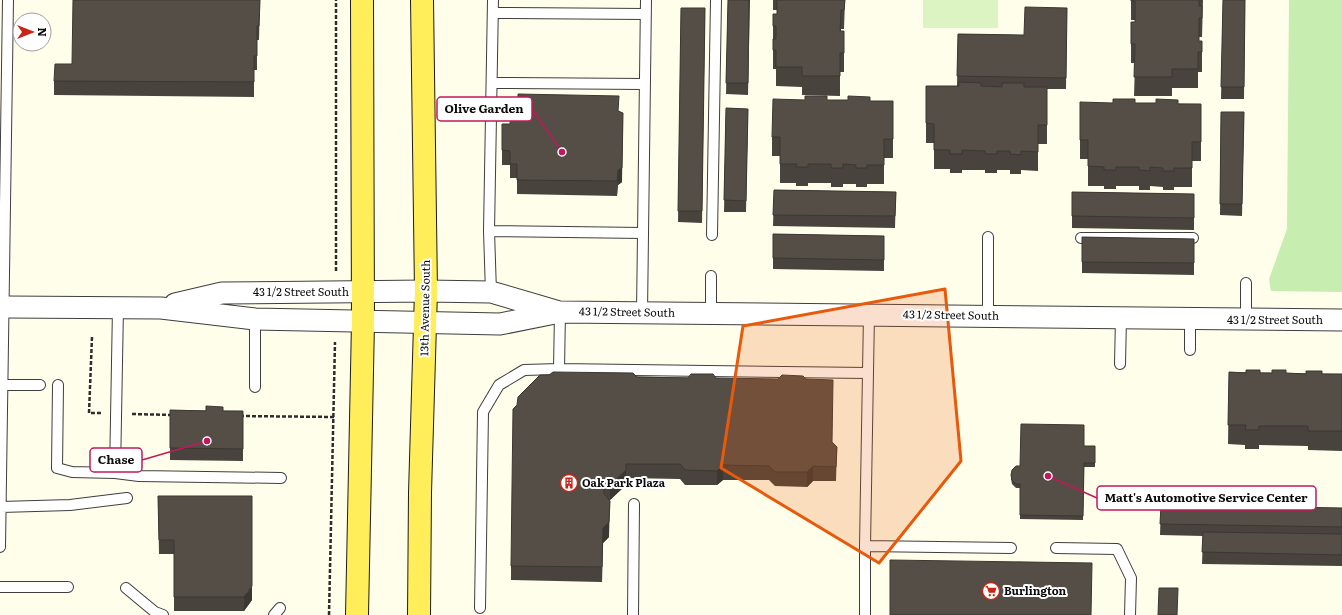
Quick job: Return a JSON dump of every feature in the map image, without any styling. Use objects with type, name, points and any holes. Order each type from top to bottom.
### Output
[{"type":"main road","points":[[357,615],[363,322],[362,0]]},
{"type":"main road","name":"13th Avenue South","points":[[419,615],[420,493],[426,291],[422,0]]},
{"type":"street","name":"43 1/2 Street South","points":[[161,308],[222,293],[426,291],[491,292],[560,312]]},
{"type":"street","name":"43 1/2 Street South","points":[[4,307],[161,308],[255,319],[500,324],[560,312],[1342,320]]},
{"type":"lane","points":[[0,547],[8,0]]},
{"type":"lane","points":[[491,292],[489,231],[493,0]]},
{"type":"lane","points":[[642,313],[646,0]]},
{"type":"lane","points":[[712,235],[716,0]]},
{"type":"lane","points":[[493,13],[646,14]]},
{"type":"lane","points":[[492,83],[645,84]]},
{"type":"lane","points":[[489,231],[643,234]]},
{"type":"lane","points":[[988,237],[988,316]]},
{"type":"lane","points":[[1081,238],[1193,238]]},
{"type":"lane","points":[[711,276],[711,313]]},
{"type":"lane","points":[[1246,283],[1246,319]]},
{"type":"lane","points":[[115,473],[118,307]]},
{"type":"lane","points":[[559,369],[560,312]]},
{"type":"lane","points":[[864,615],[869,314]]},
{"type":"lane","points":[[1120,364],[1121,318]]},
{"type":"lane","points":[[255,319],[255,387]]},
{"type":"lane","points":[[1190,319],[1190,350]]},
{"type":"lane","points":[[480,608],[483,412],[499,385],[524,370],[559,369],[868,374]]},
{"type":"lane","points":[[2,385],[40,385]]},
{"type":"lane","points":[[58,385],[57,468],[72,472],[115,473],[140,476],[281,478]]},
{"type":"lane","points":[[1,507],[70,505],[127,498]]},
{"type":"lane","points":[[633,615],[634,504]]},
{"type":"lane","points":[[865,546],[1011,548]]},
{"type":"lane","points":[[1056,548],[1117,549],[1131,578],[1130,615]]},
{"type":"lane","points":[[0,587],[68,588]]},
{"type":"lane","points":[[126,588],[155,612],[163,615]]},
{"type":"path","points":[[336,0],[336,270]]},
{"type":"path","points":[[92,337],[89,413],[179,415]]},
{"type":"path","points":[[329,615],[335,341]]},
{"type":"path","points":[[235,416],[334,417]]},
{"type":"highlighted area","points":[[945,289],[961,461],[879,563],[721,468],[743,326]]},
{"type":"green space","points":[[923,0],[998,0],[998,28],[923,28]]},
{"type":"green space","points":[[1289,0],[1342,0],[1342,292],[1271,291],[1269,279],[1287,229]]},
{"type":"building","points":[[73,0],[260,0],[259,26],[257,26],[257,56],[254,56],[254,82],[54,81],[55,64],[72,64]]},
{"type":"building","points":[[728,0],[749,0],[748,83],[726,83]]},
{"type":"building","points":[[777,0],[845,0],[844,10],[841,10],[840,31],[844,31],[844,53],[840,53],[840,76],[802,76],[802,67],[776,67],[776,50],[773,50],[773,39],[776,39],[776,26],[773,26],[773,14],[777,14]]},
{"type":"building","points":[[1131,0],[1199,0],[1199,6],[1202,6],[1202,18],[1199,18],[1199,41],[1202,41],[1202,52],[1198,52],[1198,69],[1172,69],[1172,77],[1134,77],[1135,44],[1131,44],[1131,22],[1135,22],[1135,1]]},
{"type":"building","points":[[1223,0],[1245,0],[1244,87],[1221,87]]},
{"type":"building","points":[[1025,7],[1067,8],[1066,78],[957,76],[958,34],[1024,35]]},
{"type":"building","points":[[681,8],[705,8],[702,211],[678,211]]},
{"type":"building","points":[[959,82],[981,83],[981,86],[1002,87],[1002,83],[1024,83],[1024,87],[1047,87],[1047,125],[1038,125],[1038,152],[1021,151],[1021,155],[1010,154],[1010,151],[997,151],[997,154],[985,154],[985,151],[962,150],[962,154],[950,154],[950,150],[934,150],[934,124],[926,123],[926,86],[959,86]]},
{"type":"building","points":[[518,94],[619,96],[618,111],[623,113],[622,168],[618,170],[617,181],[517,180],[517,164],[510,164],[510,151],[502,150],[502,124],[510,124],[511,111],[518,112]]},
{"type":"building","points":[[805,96],[827,96],[827,100],[848,100],[848,96],[870,97],[870,101],[893,101],[893,139],[884,139],[884,165],[867,165],[867,168],[856,168],[856,165],[843,164],[843,168],[831,168],[831,164],[808,164],[808,167],[796,167],[797,164],[780,164],[780,137],[772,137],[773,99],[805,100]]},
{"type":"building","points":[[1113,99],[1135,99],[1135,103],[1156,103],[1156,99],[1178,100],[1178,104],[1201,104],[1201,142],[1192,142],[1192,168],[1174,168],[1174,171],[1163,171],[1163,168],[1150,167],[1150,171],[1139,170],[1139,167],[1116,167],[1116,170],[1104,170],[1104,167],[1088,166],[1088,140],[1080,140],[1080,102],[1113,103]]},
{"type":"building","points":[[726,108],[748,109],[746,201],[724,200]]},
{"type":"building","points":[[1221,112],[1244,112],[1242,204],[1220,204]]},
{"type":"building","points":[[774,190],[896,192],[895,216],[773,215]]},
{"type":"building","points":[[1072,192],[1194,194],[1194,218],[1072,216]]},
{"type":"building","points":[[773,234],[884,236],[884,260],[773,258]]},
{"type":"building","points":[[1082,237],[1194,239],[1194,263],[1082,262]]},
{"type":"building","points":[[1246,370],[1260,370],[1260,373],[1272,373],[1272,370],[1286,370],[1286,373],[1306,374],[1306,371],[1322,371],[1322,374],[1342,374],[1342,431],[1308,431],[1308,426],[1259,426],[1259,430],[1245,430],[1246,425],[1228,425],[1229,372],[1246,373]]},
{"type":"building","name":"Oak Park Plaza","points":[[553,372],[633,373],[637,377],[688,378],[691,374],[713,374],[716,378],[778,379],[782,375],[803,376],[806,379],[833,380],[832,442],[837,447],[836,467],[813,466],[807,472],[775,472],[769,466],[723,465],[717,471],[685,470],[680,464],[626,464],[626,470],[610,485],[604,485],[604,494],[610,501],[609,522],[603,528],[602,567],[511,566],[513,409],[517,405],[518,397],[540,375],[549,375]]},
{"type":"building","points":[[206,406],[223,407],[223,411],[243,411],[243,449],[170,448],[170,410],[206,411]]},
{"type":"building","points":[[1021,424],[1084,425],[1084,446],[1095,446],[1095,463],[1084,463],[1083,516],[1020,515],[1020,484],[1016,484],[1012,480],[1011,475],[1012,470],[1016,466],[1020,466]]},
{"type":"building","points":[[158,496],[252,496],[252,586],[244,597],[174,597],[174,540],[159,540]]},
{"type":"building","points":[[1161,505],[1342,508],[1342,527],[1160,524]]},
{"type":"building","points":[[1203,532],[1342,534],[1342,555],[1202,552]]},
{"type":"building","name":"Burlington","points":[[890,560],[1092,563],[1091,615],[890,615]]},
{"type":"building","points":[[1159,588],[1178,588],[1177,615],[1158,615]]},
{"type":"place","name":"Olive Garden","points":[[562,152]]},
{"type":"place","name":"Chase","points":[[207,441]]},
{"type":"place","name":"Matt's Automotive Service Center","points":[[1048,476]]},
{"type":"place","name":"Oak Park Plaza","points":[[569,483]]},
{"type":"place","name":"Burlington","points":[[991,591]]}]
